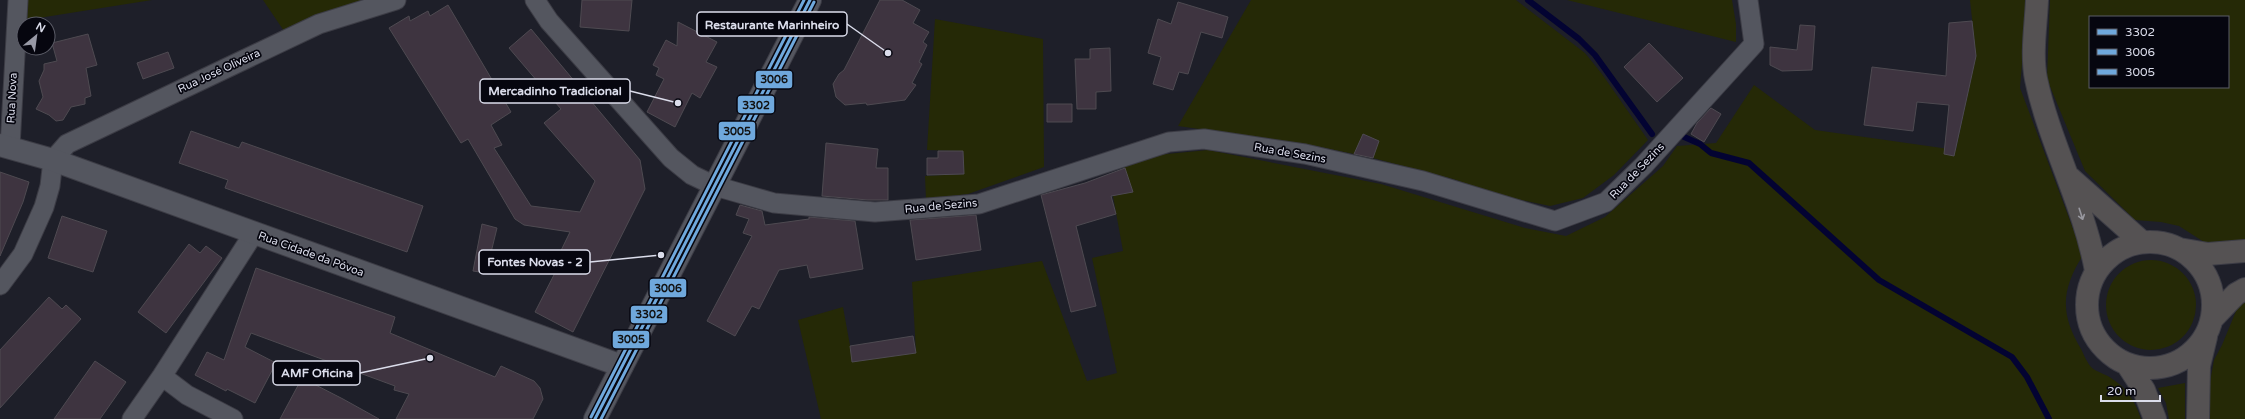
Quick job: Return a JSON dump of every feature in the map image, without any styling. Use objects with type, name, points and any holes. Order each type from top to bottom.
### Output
[{"type":"main road","points":[[2037,0],[2035,38],[2036,77],[2046,116],[2069,177],[2092,247],[2096,271]]},
{"type":"main road","points":[[2069,177],[2142,242]]},
{"type":"main road","points":[[2245,251],[2208,254],[2178,249],[2160,243],[2142,242],[2119,250],[2109,257],[2096,271],[2088,290],[2087,310],[2092,330],[2104,348],[2112,356],[2127,364],[2146,368],[2165,367],[2182,360],[2197,348],[2210,325],[2236,294],[2245,289]]},
{"type":"main road","points":[[2178,249],[2192,258],[2203,271],[2210,286],[2213,302],[2210,325],[2199,366],[2198,419]]},
{"type":"main road","points":[[2127,364],[2144,390],[2155,419]]},
{"type":"street","name":"Rua Nova","points":[[5,146],[18,0]]},
{"type":"street","name":"Rua José Oliveira","points":[[53,160],[67,144],[81,136],[293,36],[319,24],[396,0]]},
{"type":"street","points":[[535,0],[549,21],[671,158],[692,175],[715,186]]},
{"type":"street","points":[[595,419],[810,0]]},
{"type":"street","name":"Rua de Sezins","points":[[715,186],[774,203],[875,212],[979,204],[1168,142],[1204,139],[1305,154],[1423,181],[1555,221],[1606,202],[1644,165],[1754,44],[1748,0]]},
{"type":"street","name":"Rua Cidade da Póvoa","points":[[5,146],[53,160],[622,366]]},
{"type":"street","points":[[0,284],[23,254],[33,233],[50,186],[53,160]]},
{"type":"street","points":[[132,419],[162,376],[254,233]]},
{"type":"street","points":[[162,376],[187,395],[233,419]]},
{"type":"green space","points":[[26,0],[152,0],[51,16],[26,16]]},
{"type":"green space","points":[[263,0],[374,0],[284,31]]},
{"type":"green space","points":[[1251,0],[1516,0],[1585,53],[1602,74],[1648,140],[1614,175],[1583,198],[1550,206],[1503,196],[1453,179],[1373,158],[1379,141],[1363,134],[1354,154],[1306,144],[1178,126]]},
{"type":"green space","points":[[1567,0],[1732,0],[1736,24],[1736,42]]},
{"type":"green space","points":[[1970,0],[2027,0],[2020,88],[2083,255],[2070,280],[2067,291],[2066,302],[2069,324],[2090,366],[2122,386],[2136,406],[2141,419],[821,419],[798,320],[843,307],[853,362],[916,352],[912,282],[1042,261],[1087,381],[1117,373],[1092,258],[1123,251],[1113,196],[1133,192],[1123,164],[1157,155],[1208,150],[1381,184],[1525,228],[1566,236],[1605,217],[1663,166],[1677,146],[1716,143],[1754,85],[1815,130],[1956,150],[1976,56]]},
{"type":"green space","points":[[2050,0],[2245,0],[2245,245],[2219,247],[2204,242],[2179,226],[2161,222],[2135,220],[2085,171],[2047,79]]},
{"type":"green space","points":[[935,19],[1043,39],[1044,167],[968,194],[926,199],[925,176],[964,174],[963,151],[927,150]]},
{"type":"green space","points":[[2151,260],[2168,264],[2183,273],[2192,288],[2196,305],[2192,322],[2183,337],[2168,346],[2151,350],[2134,346],[2119,337],[2110,322],[2106,305],[2110,288],[2119,273],[2134,264]]},
{"type":"green space","points":[[2245,298],[2245,419],[2209,419],[2207,399],[2214,360],[2239,304]]},
{"type":"green space","points":[[2185,383],[2185,419],[2169,419],[2166,403],[2158,388]]},
{"type":"building","points":[[582,0],[632,0],[629,31],[580,27]]},
{"type":"building","points":[[880,0],[902,0],[920,10],[913,23],[929,32],[923,42],[927,45],[919,62],[922,64],[912,83],[916,85],[905,100],[867,105],[866,103],[845,105],[836,97],[833,84],[839,74],[844,70]]},
{"type":"building","points":[[1178,2],[1228,17],[1222,38],[1201,32],[1188,74],[1179,72],[1173,90],[1153,84],[1161,57],[1148,53],[1158,19],[1171,24]]},
{"type":"building","points":[[448,5],[511,112],[491,125],[502,145],[494,148],[531,206],[580,212],[595,181],[544,123],[561,109],[509,48],[531,29],[640,160],[645,189],[573,332],[535,312],[557,269],[553,267],[570,232],[524,225],[515,219],[468,139],[461,143],[389,28],[409,16],[410,21],[428,11],[430,16]]},
{"type":"building","points":[[1972,21],[1976,56],[1954,156],[1944,154],[1949,105],[1917,102],[1913,131],[1864,125],[1872,67],[1946,76],[1949,23]]},
{"type":"building","points":[[678,22],[717,42],[706,62],[717,67],[700,98],[692,93],[675,127],[647,112],[664,79],[656,75],[659,68],[653,65],[666,40],[677,46]]},
{"type":"building","points":[[1800,25],[1815,26],[1812,70],[1782,71],[1770,65],[1770,47],[1797,50]]},
{"type":"building","points":[[88,34],[97,65],[86,68],[91,96],[85,98],[85,104],[71,107],[63,120],[56,121],[49,115],[36,109],[43,97],[39,81],[44,70],[44,64],[57,61],[56,42]]},
{"type":"building","points":[[1649,43],[1683,78],[1657,102],[1624,67]]},
{"type":"building","points":[[1110,48],[1111,91],[1096,92],[1096,109],[1077,109],[1075,59],[1090,59],[1090,49]]},
{"type":"building","points":[[168,52],[174,68],[143,79],[137,63]]},
{"type":"building","points":[[1047,104],[1072,104],[1072,122],[1047,122]]},
{"type":"building","points":[[1711,108],[1721,114],[1704,142],[1691,134],[1697,123]]},
{"type":"building","points":[[191,131],[239,148],[242,142],[423,206],[407,252],[225,188],[228,180],[179,163]]},
{"type":"building","points":[[1363,134],[1379,141],[1373,158],[1354,154]]},
{"type":"building","points":[[826,143],[878,149],[876,168],[888,168],[888,200],[868,200],[822,196]]},
{"type":"building","points":[[938,151],[963,151],[964,174],[927,175],[927,158],[938,158]]},
{"type":"building","points":[[1125,168],[1133,192],[1111,196],[1116,214],[1076,226],[1096,306],[1071,312],[1041,195],[1085,183]]},
{"type":"building","points":[[0,172],[29,182],[23,202],[0,256]]},
{"type":"building","points":[[740,205],[762,211],[765,225],[809,219],[809,217],[855,221],[863,269],[810,278],[807,265],[779,270],[759,309],[752,306],[735,336],[707,321],[752,236],[743,233],[749,219],[736,215]]},
{"type":"building","points":[[976,215],[981,250],[916,260],[910,220]]},
{"type":"building","points":[[62,216],[107,231],[93,272],[48,258]]},
{"type":"building","points":[[482,224],[497,228],[486,273],[473,271]]},
{"type":"building","points":[[189,244],[200,253],[206,246],[222,258],[166,333],[138,312]]},
{"type":"building","points":[[256,268],[395,317],[390,333],[495,377],[501,366],[534,381],[540,388],[543,399],[533,419],[396,419],[409,394],[394,390],[395,386],[251,333],[245,347],[276,363],[255,403],[227,389],[226,391],[195,375],[207,352],[224,360]]},
{"type":"building","points":[[49,297],[62,309],[66,305],[81,319],[0,408],[0,350]]},
{"type":"building","points":[[913,336],[916,353],[852,362],[850,346]]},
{"type":"building","points":[[95,361],[126,382],[100,419],[54,419]]},
{"type":"building","points":[[302,378],[343,399],[379,419],[280,419]]},
{"type":"waterway","points":[[1528,0],[1579,39],[1595,55],[1652,134]]},
{"type":"waterway","points":[[1682,136],[1700,144],[1711,153],[1749,163],[1879,280],[2012,357],[2027,377],[2049,419]]},
{"type":"transit line","name":"3005","points":[[591,417],[804,0]]},
{"type":"transit line","name":"3302","points":[[595,419],[810,0]]},
{"type":"transit line","name":"3006","points":[[601,419],[814,2]]},
{"type":"place","name":"Restaurante Marinheiro","points":[[888,53]]},
{"type":"place","name":"Mercadinho Tradicional","points":[[678,103]]},
{"type":"place","name":"Fontes Novas - 2","points":[[661,255]]},
{"type":"place","name":"AMF Oficina","points":[[430,358]]}]
